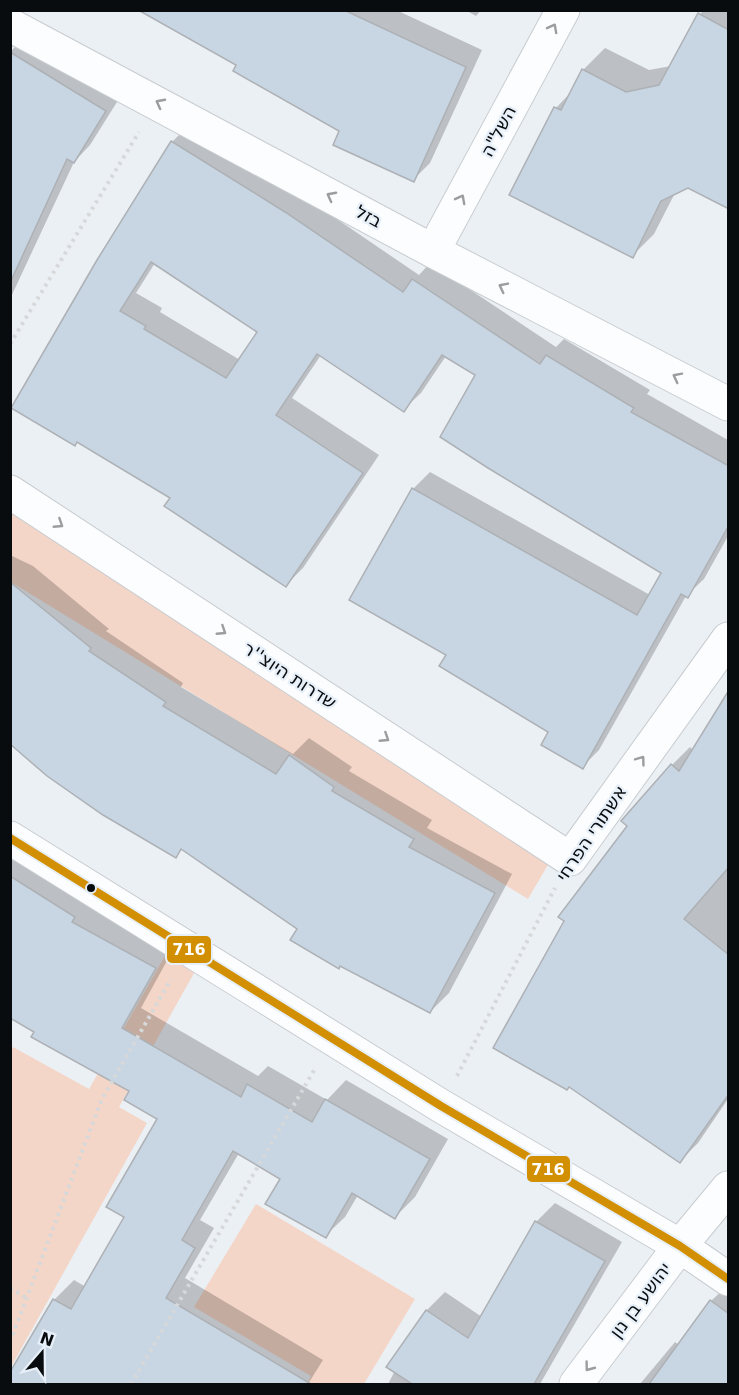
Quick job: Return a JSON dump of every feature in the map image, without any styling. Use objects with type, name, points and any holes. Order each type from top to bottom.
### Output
[{"type":"street","name":"השל\"ה","points":[[433,251],[563,10]]},
{"type":"street","name":"בזל","points":[[10,25],[433,251],[729,404]]},
{"type":"street","name":"שדרות היוצ''ר","points":[[10,492],[570,859]]},
{"type":"street","name":"אשתורי הפרחי","points":[[570,859],[729,639]]},
{"type":"street","points":[[10,838],[441,1106],[680,1246],[729,1279]]},
{"type":"street","name":"יהושע בן נון","points":[[576,1384],[680,1246],[729,1188]]},
{"type":"path","points":[[10,344],[157,102]]},
{"type":"path","name":"אשתורי הפרחי","points":[[441,1106],[570,859]]},
{"type":"path","points":[[10,1342],[102,1099],[189,948]]},
{"type":"path","points":[[131,1384],[333,1038]]},
{"type":"path","points":[[10,1288],[27,1298]]},
{"type":"shaded area","points":[[10,505],[552,858],[528,899],[11,582]]},
{"type":"shaded area","points":[[169,949],[198,966],[119,1107],[147,1123],[11,1367],[11,1051],[13,1047],[89,1089]]},
{"type":"shaded area","points":[[256,1204],[415,1299],[364,1384],[307,1384],[311,1376],[194,1307]]},
{"type":"building","points":[[138,10],[344,10],[466,67],[414,182],[333,145],[339,131],[233,71],[236,65]]},
{"type":"building","points":[[698,13],[729,30],[729,209],[688,188],[661,201],[633,258],[509,195],[554,107],[561,110],[582,69],[626,92],[659,85]]},
{"type":"building","points":[[10,52],[106,111],[74,163],[67,159],[10,283]]},
{"type":"building","points":[[171,141],[285,212],[403,292],[412,279],[540,364],[546,355],[634,408],[631,412],[729,466],[729,525],[688,598],[681,594],[583,769],[541,745],[548,732],[439,666],[446,655],[349,600],[412,488],[637,615],[661,573],[440,437],[475,375],[442,355],[404,412],[317,354],[276,415],[363,473],[286,587],[164,506],[170,498],[77,442],[75,446],[11,408],[97,260]],"holes":[[[151,262],[257,332],[226,378],[144,329],[146,326],[120,311]]]},
{"type":"building","points":[[10,582],[91,648],[89,651],[166,702],[163,706],[276,774],[289,755],[334,787],[332,791],[414,839],[409,847],[495,893],[430,1013],[340,966],[339,969],[290,940],[297,929],[181,849],[176,858],[103,815],[47,776],[10,744]]},
{"type":"building","points":[[729,690],[729,867],[684,919],[729,955],[729,1094],[680,1163],[569,1087],[567,1090],[493,1048],[564,921],[558,917],[627,826],[621,821],[671,764],[679,771]]},
{"type":"building","points":[[10,876],[75,917],[72,922],[156,968],[122,1028],[241,1097],[247,1084],[312,1122],[325,1099],[430,1159],[395,1219],[352,1193],[326,1238],[265,1204],[280,1179],[233,1151],[182,1240],[195,1248],[166,1298],[311,1384],[10,1384],[10,1372],[53,1299],[71,1309],[124,1217],[106,1207],[157,1119],[124,1100],[129,1091],[31,1037],[34,1032],[10,1018]]},
{"type":"building","points":[[535,1221],[605,1261],[534,1384],[412,1384],[386,1367],[426,1310],[468,1338]]},
{"type":"building","points":[[710,1300],[729,1314],[729,1384],[649,1384]]},
{"type":"transit line","name":"716","points":[[10,838],[441,1106],[680,1246],[728,1279]]}]
